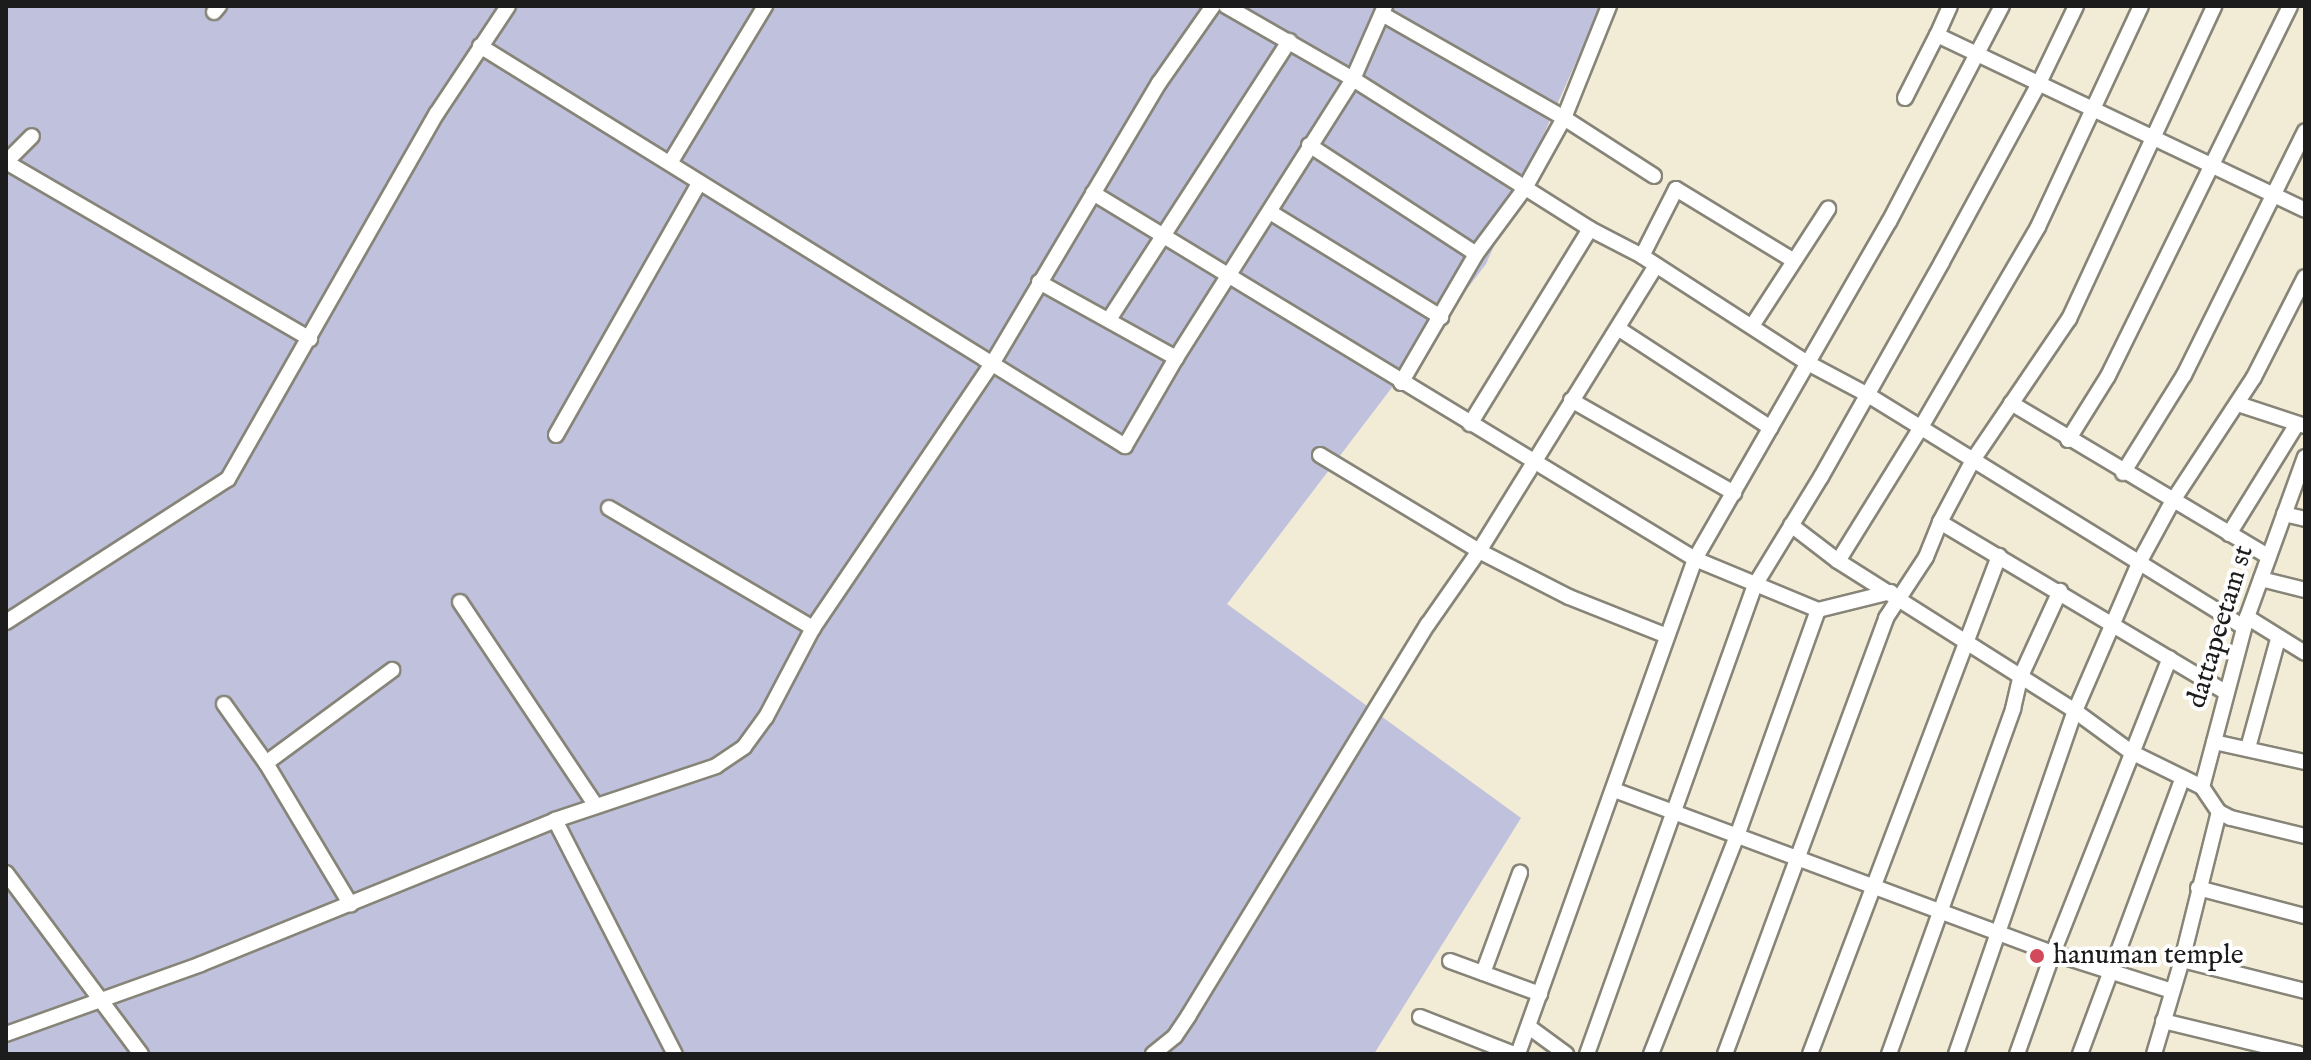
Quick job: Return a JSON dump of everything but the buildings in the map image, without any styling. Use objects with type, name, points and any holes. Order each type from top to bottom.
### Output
[{"type":"street","points":[[6,622],[228,479],[437,113],[508,6]]},
{"type":"street","points":[[670,163],[765,6]]},
{"type":"street","points":[[6,1034],[351,905],[555,820],[716,766],[744,747],[766,717],[813,628],[992,364],[1159,83],[1213,6]]},
{"type":"street","points":[[1226,6],[1353,79],[1590,229],[1642,256],[1806,362],[1868,395],[2140,561],[2305,653]]},
{"type":"street","points":[[1401,383],[1476,254],[1525,188],[1564,118],[1609,6]]},
{"type":"street","points":[[1905,98],[1950,6]]},
{"type":"street","points":[[1420,1017],[1516,1054],[1529,1027],[1695,559],[1889,222],[2002,6]]},
{"type":"street","points":[[1587,1054],[1755,585],[1868,395],[2039,83],[2076,6]]},
{"type":"street","points":[[1838,561],[1920,429],[2038,227],[2141,6]]},
{"type":"street","points":[[1725,1054],[1895,595],[1926,557],[1940,522],[1973,460],[2069,319],[2214,6]]},
{"type":"street","points":[[2068,440],[2108,376],[2290,6]]},
{"type":"street","points":[[480,46],[1125,446],[1176,358],[1229,279],[1309,145],[1353,79],[1383,10],[1564,118],[1654,176]]},
{"type":"street","points":[[1937,35],[2305,210]]},
{"type":"street","points":[[1110,318],[1289,41]]},
{"type":"street","points":[[2123,473],[2184,375],[2276,195],[2305,131]]},
{"type":"street","points":[[32,136],[7,161],[310,339]]},
{"type":"street","points":[[1309,145],[1476,254]]},
{"type":"street","points":[[556,435],[699,183]]},
{"type":"street","points":[[1642,256],[1676,189],[1793,260]]},
{"type":"street","points":[[1093,193],[1229,279],[1695,559],[1818,610],[1895,595]]},
{"type":"street","points":[[1752,326],[1828,209]]},
{"type":"street","points":[[1270,212],[1441,317]]},
{"type":"street","points":[[1470,424],[1590,229]]},
{"type":"street","points":[[1153,1054],[1175,1036],[1189,1015],[1428,624],[1479,551],[1656,265]]},
{"type":"street","points":[[1956,1054],[2075,711],[2140,561],[2172,502],[2238,404],[2305,277]]},
{"type":"street","points":[[1039,282],[1110,318],[1176,358]]},
{"type":"street","points":[[1619,329],[1771,428]]},
{"type":"street","points":[[1571,400],[1734,493]]},
{"type":"street","points":[[2011,403],[2123,473],[2269,557]]},
{"type":"street","points":[[2229,534],[2301,425],[2238,404]]},
{"type":"street","points":[[1320,455],[1479,551],[1569,597],[1667,636]]},
{"type":"street","name":"dattapeetam st","points":[[2202,787],[2246,622],[2305,457]]},
{"type":"street","points":[[609,508],[813,628]]},
{"type":"street","points":[[2284,514],[2305,519]]},
{"type":"street","points":[[1940,522],[2225,692]]},
{"type":"street","points":[[1791,525],[1838,561],[2075,711],[2131,752],[2202,787],[2219,812],[2231,818],[2305,836]]},
{"type":"street","points":[[1810,1054],[1999,556]]},
{"type":"street","points":[[2261,579],[2305,590]]},
{"type":"street","points":[[1889,1054],[2013,709],[2020,678],[2060,591]]},
{"type":"street","points":[[460,602],[596,806]]},
{"type":"street","points":[[1651,1054],[1737,836],[1818,610]]},
{"type":"street","points":[[2248,748],[2278,639]]},
{"type":"street","points":[[2018,1050],[2053,953],[2170,658]]},
{"type":"street","points":[[266,763],[392,670]]},
{"type":"street","points":[[224,704],[266,763],[351,905]]},
{"type":"street","points":[[2214,742],[2305,762]]},
{"type":"street","points":[[2081,1053],[2182,779]]},
{"type":"street","points":[[1614,790],[2053,953],[2172,991]]},
{"type":"street","points":[[2154,1054],[2182,960],[2219,812]]},
{"type":"street","points":[[555,820],[675,1054]]},
{"type":"street","points":[[6,873],[141,1054]]},
{"type":"street","points":[[1483,973],[1520,873]]},
{"type":"street","points":[[2198,888],[2305,916]]},
{"type":"street","points":[[2182,960],[2305,991]]},
{"type":"street","points":[[1450,961],[1540,994]]},
{"type":"street","points":[[2163,1021],[2299,1054]]},
{"type":"street","points":[[1529,1027],[1566,1054]]},
{"type":"shaded area","points":[[6,6],[1601,6],[1486,264],[1227,604],[1521,818],[1374,1054],[6,1054]]},
{"type":"place","name":"hanuman temple","points":[[2037,956]]}]
